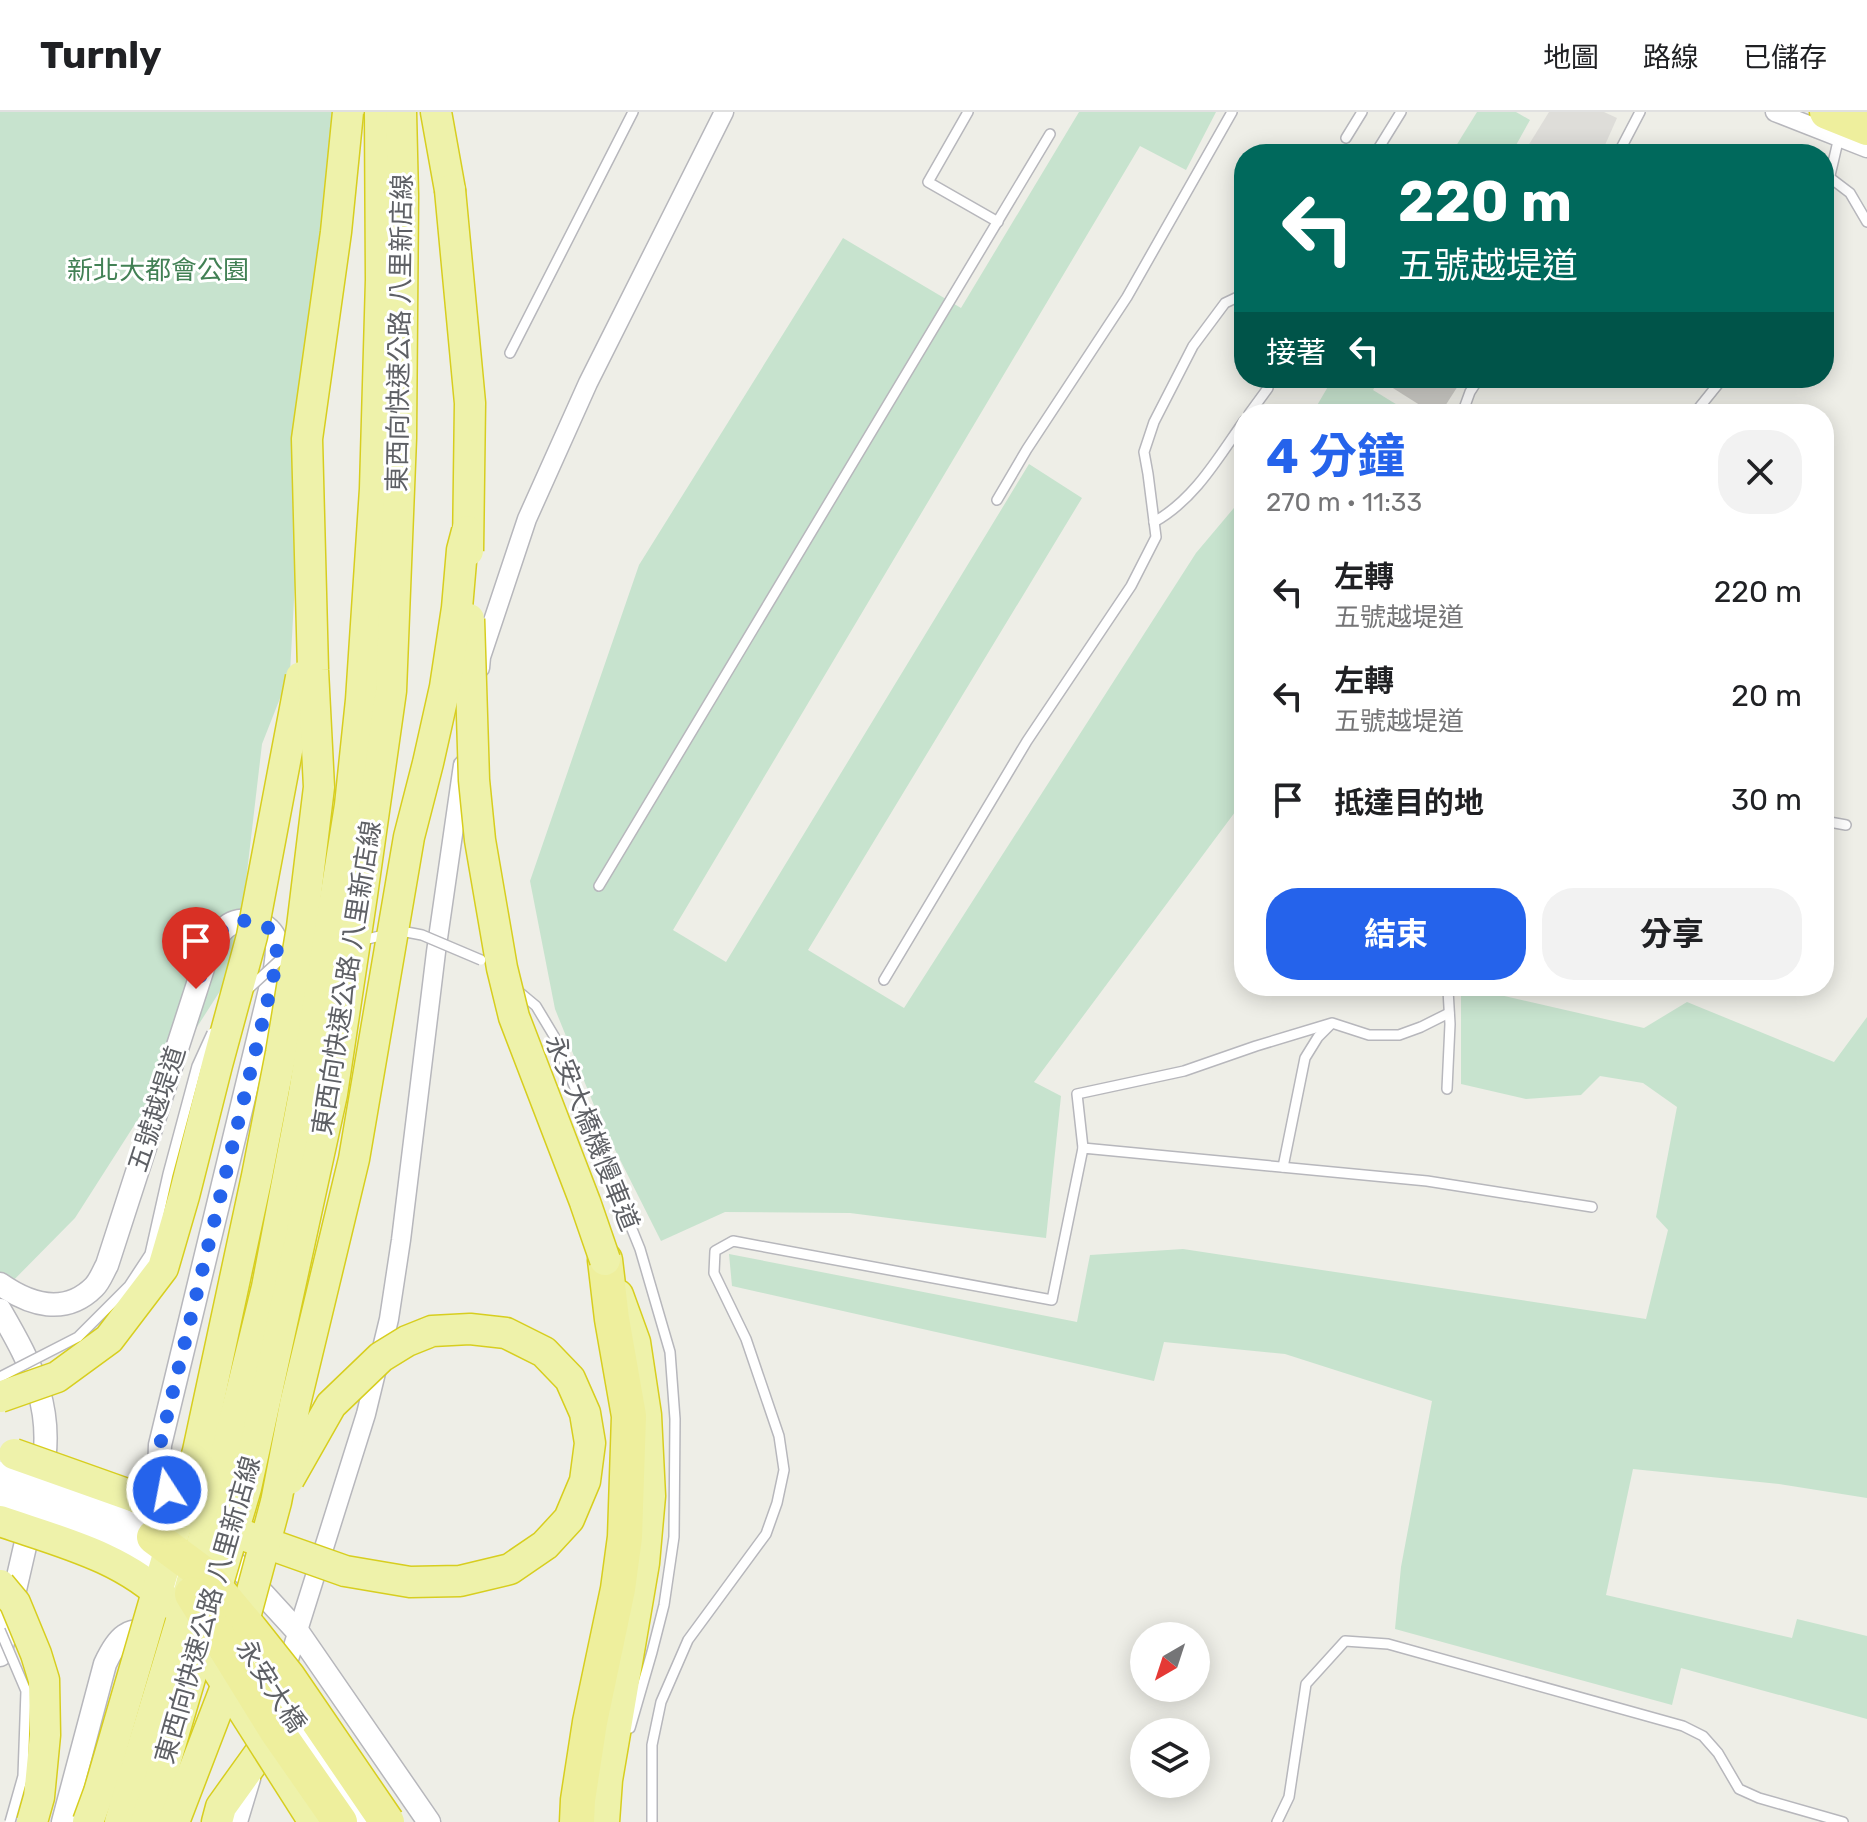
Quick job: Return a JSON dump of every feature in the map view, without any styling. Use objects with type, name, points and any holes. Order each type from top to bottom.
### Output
[{"type":"highway","points":[[0,1397],[57,1377],[109,1339],[163,1268],[184,1196],[252,936],[301,683],[301,560],[307,439],[336,232],[348,112]]},
{"type":"highway","name":"東西向快速公路 八里新店線","points":[[120,1822],[183,1614],[267,1287],[304,1093],[350,805],[361,700],[375,489],[381,280],[380,112]]},
{"type":"highway","name":"東西向快速公路 八里新店線","points":[[146,1822],[246,1488],[332,1094],[362,895],[391,691],[401,438],[401,112]]},
{"type":"highway","points":[[436,112],[450,190],[470,403],[467,531],[474,780],[480,840],[502,968],[514,1017],[635,1342],[646,1415],[650,1496],[644,1563],[607,1780],[604,1822]]},
{"type":"highway","points":[[88,1822],[198,1451],[257,1176],[302,927],[319,787],[307,439]]},
{"type":"highway","points":[[176,1819],[227,1684],[276,1502],[295,1404],[354,1159],[409,837],[445,687],[467,531]]},
{"type":"highway","points":[[578,1811],[590,1722],[618,1589],[625,1537],[629,1416],[605,1260]]},
{"type":"highway","points":[[0,1451],[345,1571],[410,1582],[460,1581],[510,1569],[545,1545],[569,1519],[585,1481],[590,1443],[585,1413],[570,1379],[544,1352],[506,1333],[470,1329],[432,1331],[407,1341],[381,1357],[331,1405],[276,1502]]},
{"type":"highway","points":[[0,1521],[103,1557],[163,1597],[191,1627],[314,1822]]},
{"type":"highway","points":[[154,1537],[204,1574],[250,1629],[288,1677],[387,1822]]},
{"type":"highway","points":[[0,1585],[15,1603],[44,1680],[45,1735],[39,1797],[32,1822]]},
{"type":"highway","points":[[192,1594],[276,1730],[340,1822]]},
{"type":"highway","points":[[217,1822],[221,1807],[259,1754]]},
{"type":"main road","name":"永安大橋","points":[[0,1475],[94,1508],[154,1537],[220,1608],[285,1710],[364,1822]]},
{"type":"main road","points":[[0,1499],[129,1544],[192,1594]]},
{"type":"street","points":[[238,1822],[366,1414],[389,1319],[456,811],[481,657],[527,519],[588,383],[724,112]]},
{"type":"street","points":[[1775,112],[1844,125],[1867,148]]},
{"type":"street","name":"五號越堤道","points":[[0,1284],[30,1300],[55,1306],[78,1300],[96,1285],[107,1265],[206,959],[226,927],[243,920],[264,924],[275,937],[275,969],[160,1445],[159,1467],[167,1490],[298,1632]]},
{"type":"street","points":[[0,1310],[32,1369],[43,1401],[47,1430],[45,1460],[0,1655]]},
{"type":"street","points":[[63,1822],[105,1664],[113,1646],[127,1634],[143,1629],[162,1635],[184,1651],[203,1672],[306,1822]]},
{"type":"street","points":[[298,1632],[429,1822]]},
{"type":"lane","points":[[510,353],[633,112]]},
{"type":"lane","points":[[968,112],[928,182],[998,222]]},
{"type":"lane","points":[[997,500],[1127,297],[1232,112]]},
{"type":"lane","points":[[1346,138],[1362,112]]},
{"type":"lane","points":[[1381,144],[1401,112]]},
{"type":"lane","points":[[1623,144],[1640,112]]},
{"type":"lane","points":[[1834,160],[1844,125]]},
{"type":"lane","points":[[599,886],[1050,134]]},
{"type":"lane","points":[[1834,181],[1850,193],[1867,222]]},
{"type":"lane","points":[[884,980],[1027,741],[1131,586],[1156,537],[1144,452],[1154,422],[1193,346],[1225,303],[1234,299]]},
{"type":"lane","points":[[1256,404],[1268,388]]},
{"type":"lane","points":[[1702,404],[1715,388]]},
{"type":"lane","points":[[1154,522],[1172,512],[1187,498],[1234,435]]},
{"type":"lane","points":[[1834,823],[1846,825]]},
{"type":"lane","name":"永安大橋機慢車道","points":[[219,1015],[282,958],[401,931],[422,935],[481,960],[536,1006],[554,1036],[640,1249],[670,1352],[675,1419],[674,1537],[664,1605],[627,1739]]},
{"type":"lane","points":[[1447,1089],[1448,996]]},
{"type":"lane","points":[[652,1822],[652,1745],[661,1702],[688,1640],[766,1534],[784,1470],[779,1436],[746,1339],[714,1273],[715,1251],[733,1241],[1052,1300],[1083,1148],[1077,1094],[1184,1071],[1332,1023],[1369,1035],[1399,1035],[1449,1013]]},
{"type":"lane","points":[[1283,1167],[1305,1058],[1318,1037],[1332,1023]]},
{"type":"lane","points":[[0,1377],[78,1337],[129,1286],[150,1254],[197,1066],[214,1028]]},
{"type":"lane","points":[[1083,1148],[1427,1181],[1592,1207]]},
{"type":"lane","points":[[0,1630],[26,1691],[23,1776],[10,1822]]},
{"type":"lane","points":[[1277,1822],[1289,1797],[1306,1684],[1345,1641],[1388,1644],[1683,1726],[1703,1736],[1718,1753],[1739,1789],[1759,1798],[1843,1822]]},
{"type":"lane","points":[[615,1822],[617,1783]]},
{"type":"shaded area","points":[[1549,112],[1604,112],[1617,118],[1605,144],[1529,144]]},
{"type":"green space","name":"新北大都會公園","points":[[0,112],[337,112],[307,363],[290,673],[262,744],[236,966],[75,1218],[0,1294]]},
{"type":"green space","points":[[1079,112],[1216,112],[1186,170],[1140,146],[673,930],[726,962],[1029,464],[1082,498],[808,950],[904,1008],[1196,553],[1234,508],[1234,813],[1034,1082],[1061,1096],[1046,1238],[850,1213],[725,1212],[661,1241],[600,1120],[555,1009],[530,881],[639,565],[843,238],[961,308]]},
{"type":"green space","points":[[1477,112],[1516,112],[1530,120],[1517,144],[1457,144]]},
{"type":"green space","points":[[1327,388],[1374,388],[1396,404],[1318,404]]},
{"type":"green space","points":[[1461,996],[1505,996],[1644,1028],[1687,1002],[1834,1062],[1867,1017],[1867,1498],[1779,1484],[1633,1469],[1606,1595],[1792,1638],[1797,1619],[1867,1636],[1867,1719],[1681,1668],[1672,1705],[1395,1629],[1401,1567],[1432,1401],[1285,1354],[1164,1342],[1154,1381],[732,1286],[729,1254],[1077,1322],[1090,1255],[1183,1249],[1646,1319],[1668,1230],[1656,1217],[1677,1107],[1643,1083],[1600,1076],[1581,1095],[1526,1099],[1461,1084]]},
{"type":"building","points":[[1393,388],[1457,388],[1446,404],[1418,404]]},
{"type":"route","points":[[167,1490],[159,1467],[160,1445],[271,987],[277,951],[275,937],[264,924],[243,920],[226,927],[206,959],[196,989]]}]
